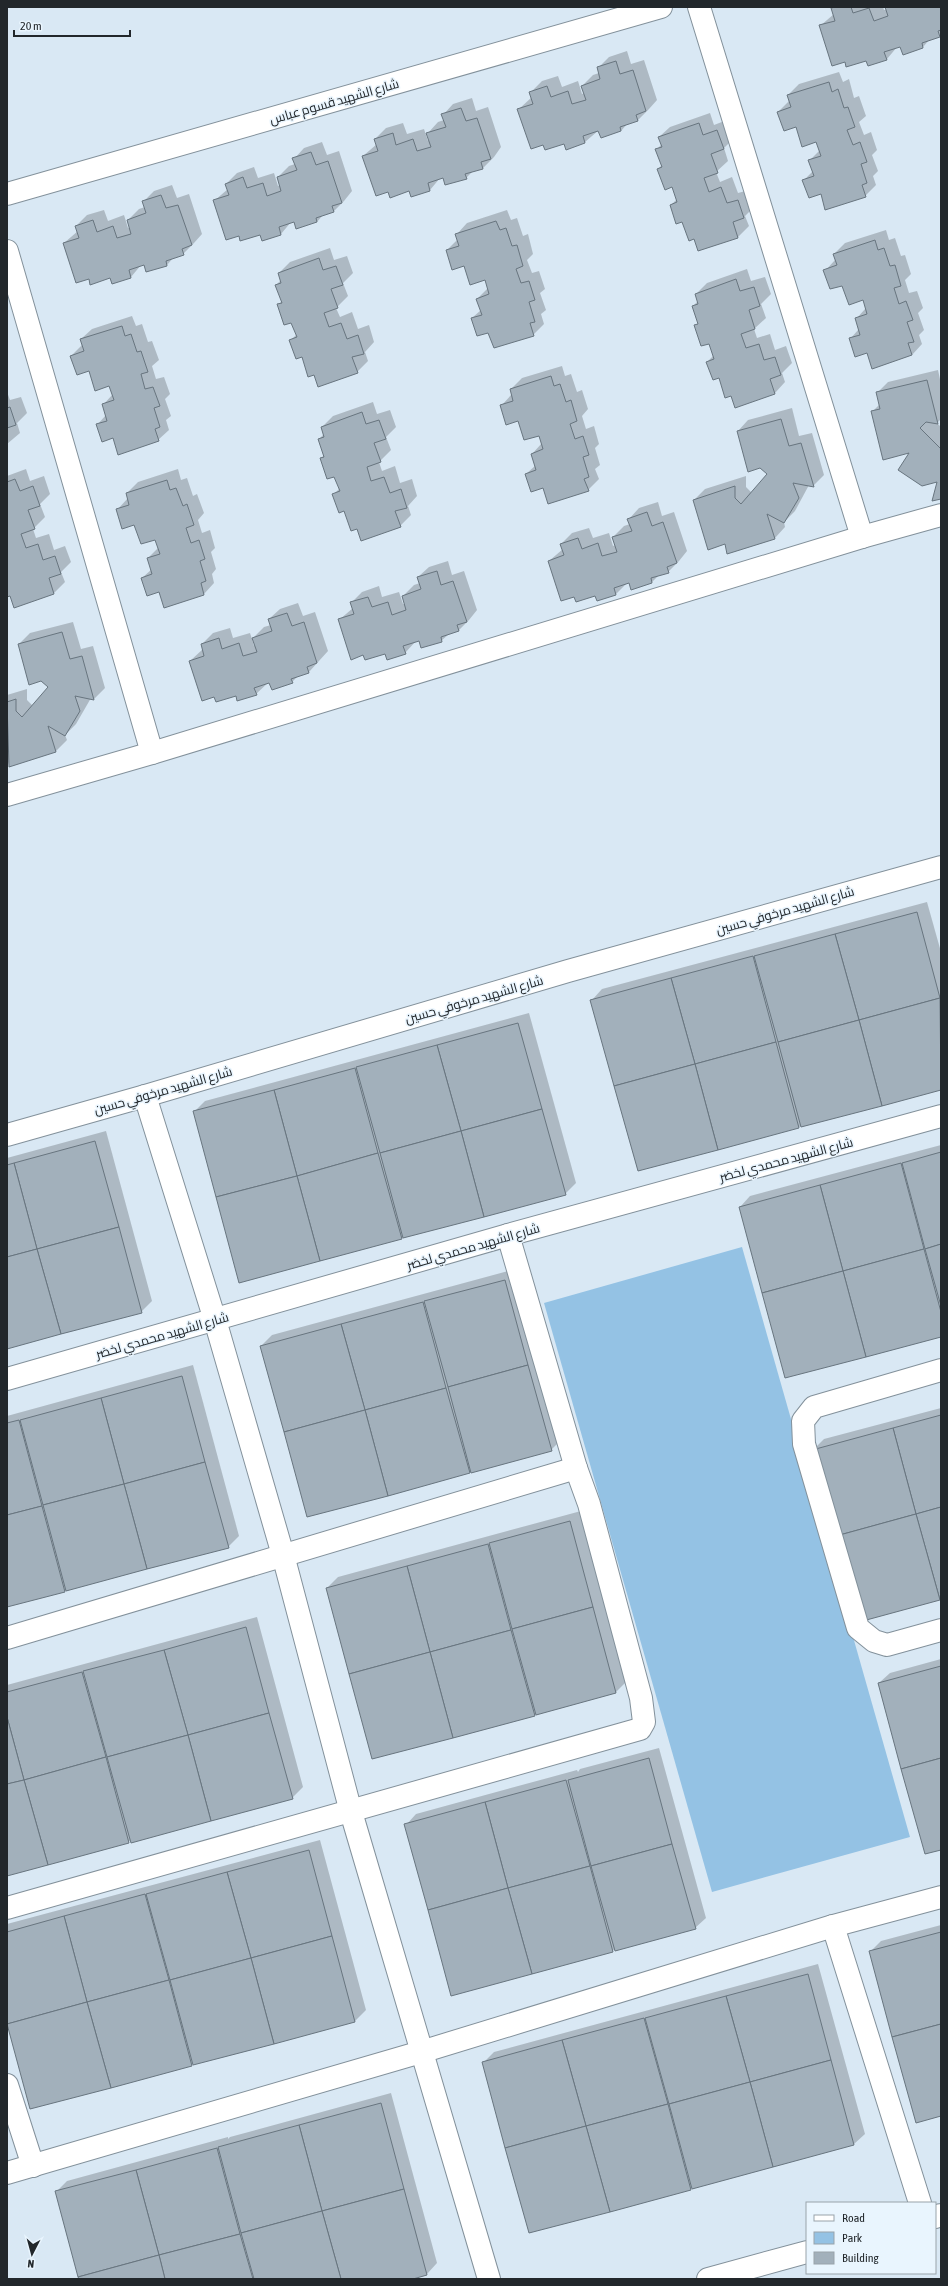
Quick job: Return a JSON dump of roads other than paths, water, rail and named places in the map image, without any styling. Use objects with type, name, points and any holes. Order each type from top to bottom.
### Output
[{"type":"street","name":"شارع الشهيد قسوم عباس","points":[[7,194],[661,7]]},
{"type":"street","points":[[699,7],[862,537]]},
{"type":"street","points":[[7,251],[152,753]]},
{"type":"street","points":[[7,795],[152,753],[862,537],[941,515]]},
{"type":"street","name":"شارع الشهيد مرخوفي حسين","points":[[7,1135],[145,1096],[568,971],[941,866]]},
{"type":"street","points":[[145,1096],[215,1320],[283,1555],[351,1812],[489,2279]]},
{"type":"street","name":"شارع الشهيد محمدي لخضر","points":[[7,1379],[508,1235],[941,1116]]},
{"type":"street","points":[[7,1908],[351,1812],[640,1729],[644,1722],[641,1698],[589,1504],[576,1468],[508,1235]]},
{"type":"street","points":[[941,1370],[814,1407],[803,1421],[804,1444],[858,1628],[874,1641],[887,1645],[941,1630]]},
{"type":"street","points":[[7,1638],[576,1468]]},
{"type":"street","points":[[7,2174],[421,2052],[833,1926],[941,1897]]},
{"type":"street","points":[[833,1926],[920,2202]]},
{"type":"street","points":[[7,2085],[33,2166]]},
{"type":"street","points":[[708,2279],[806,2252]]}]
